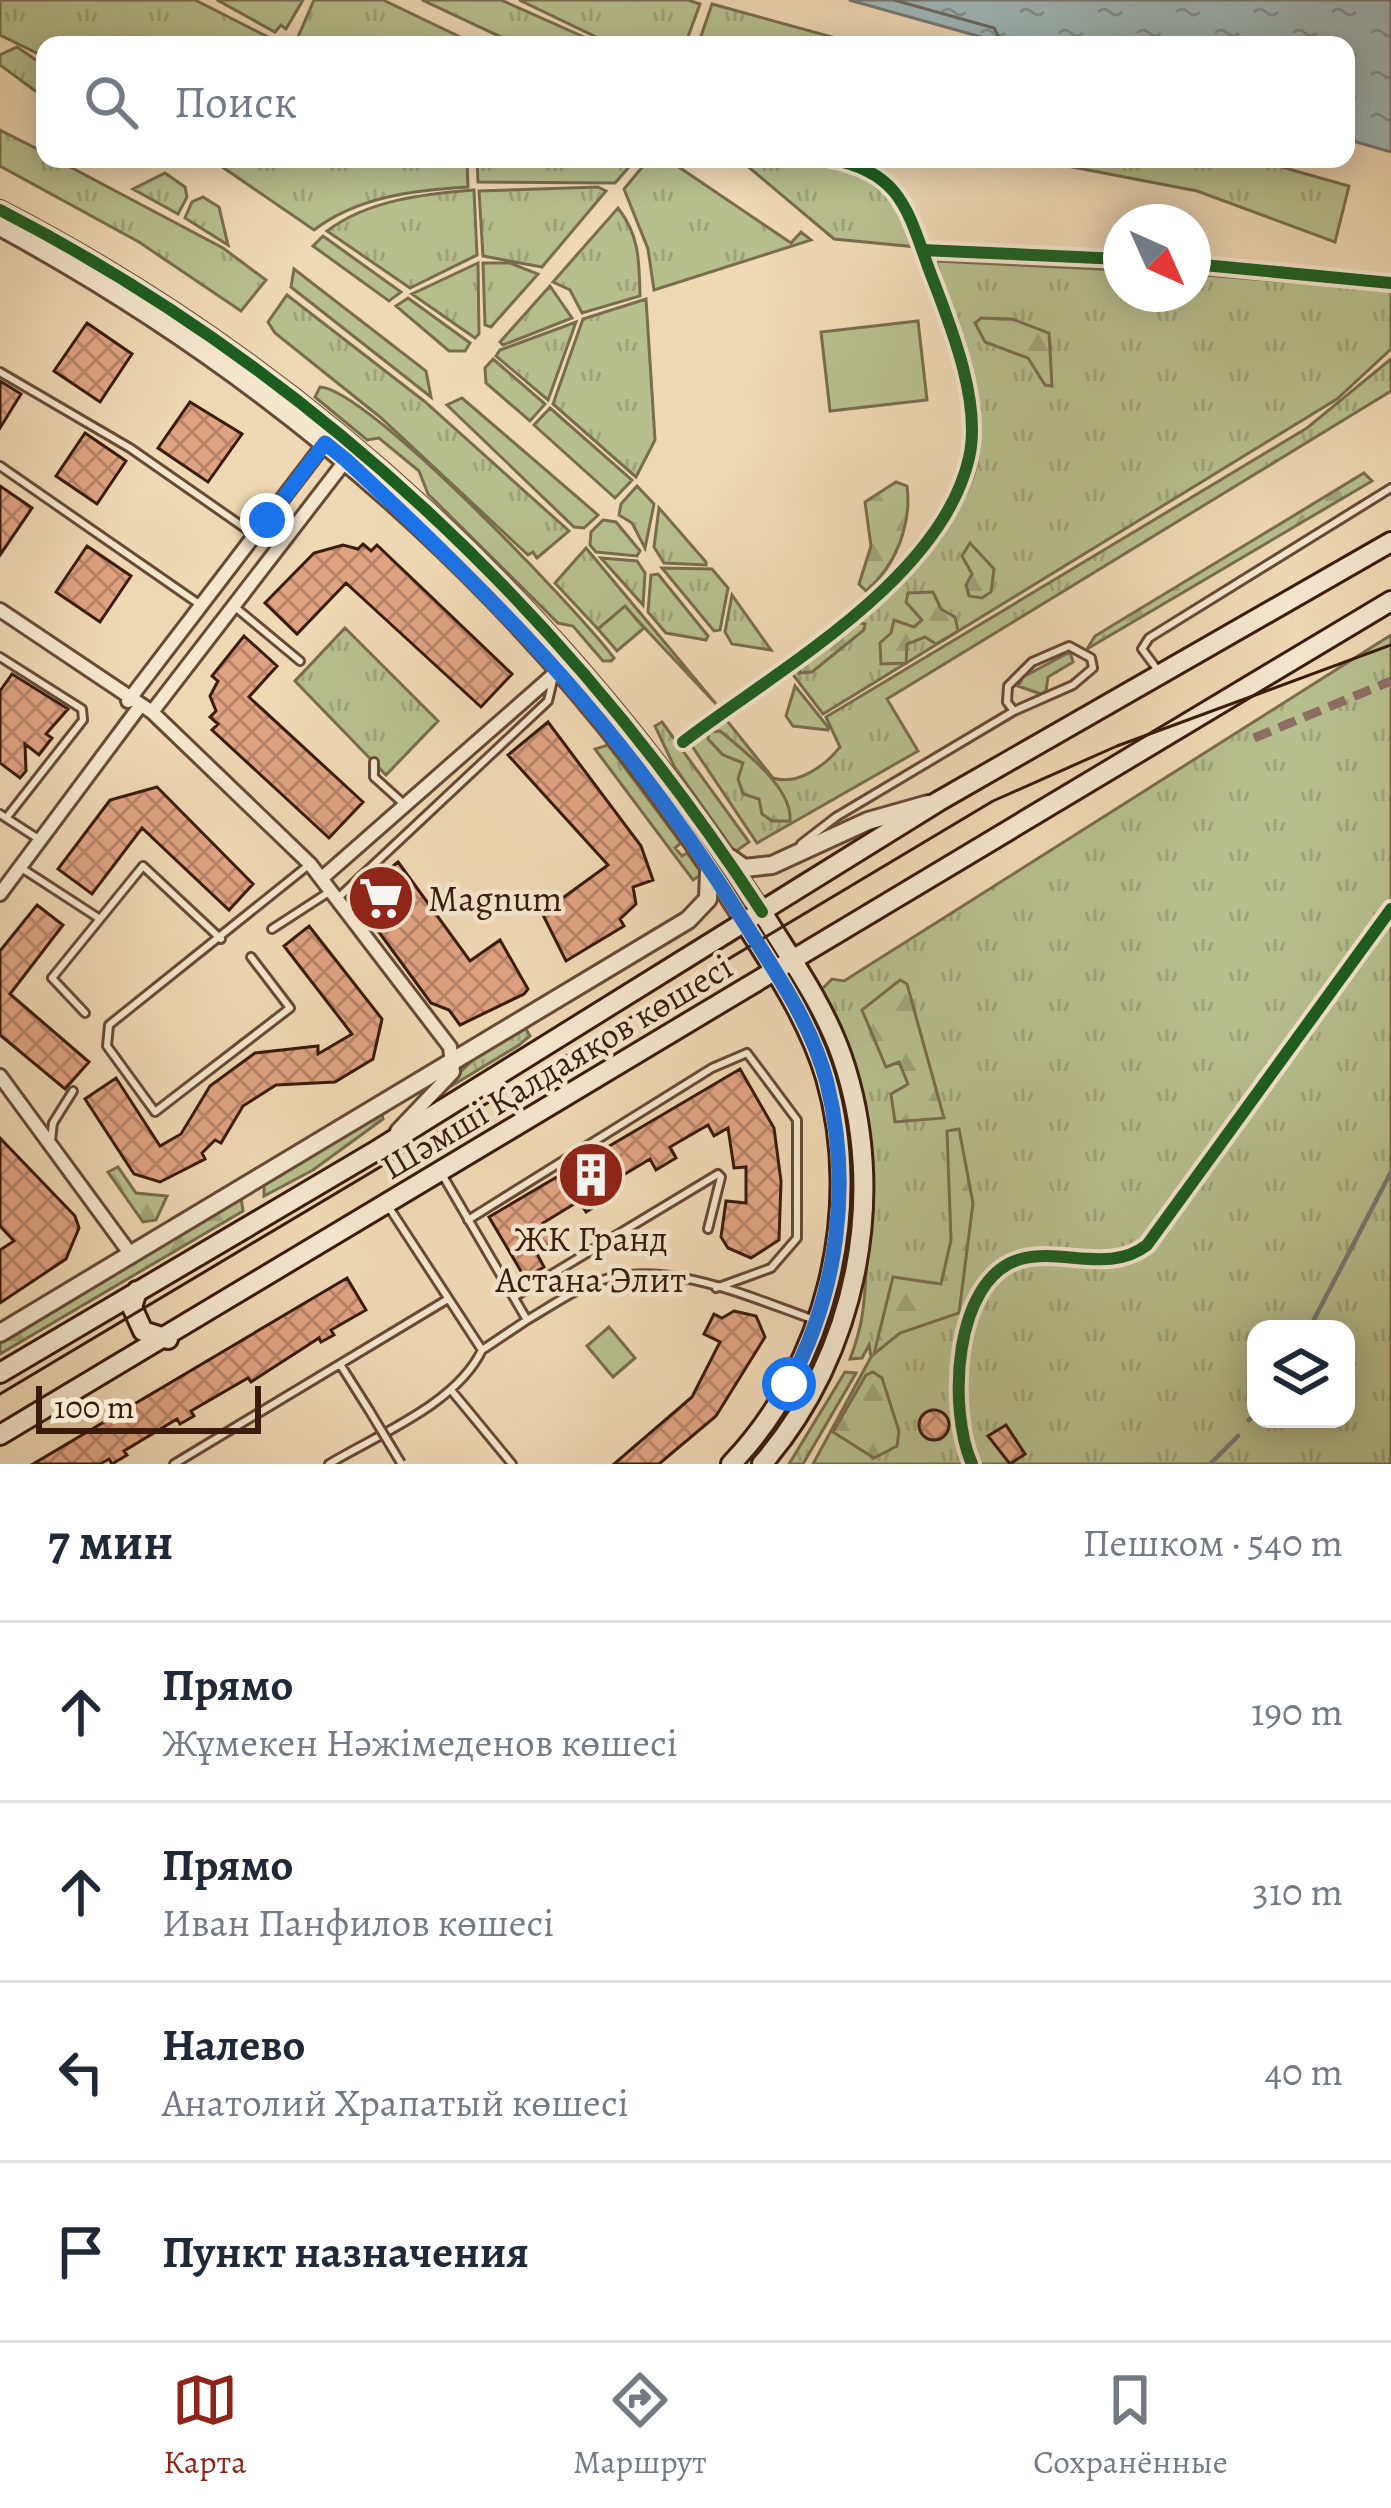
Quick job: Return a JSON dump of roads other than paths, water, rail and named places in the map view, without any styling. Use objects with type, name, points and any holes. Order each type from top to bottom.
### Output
[{"type":"main road","name":"Шәмші Қалдаяқов көшесі","points":[[0,1373],[379,1149],[939,801],[1391,542]]},
{"type":"main road","name":"Шәмші Қалдаяқов көшесі","points":[[0,1435],[168,1339],[1391,601]]},
{"type":"main road","points":[[754,918],[831,1029],[854,1096],[864,1215],[834,1345],[797,1417],[762,1464]]},
{"type":"main road","points":[[731,1464],[779,1400],[818,1321],[838,1217],[836,1124],[812,1040],[784,967]]},
{"type":"main road","points":[[137,1291],[134,1318],[143,1331],[168,1339]]},
{"type":"street","points":[[0,210],[181,315],[474,554],[713,854],[754,918]]},
{"type":"street","points":[[0,227],[203,351],[330,436]]},
{"type":"street","points":[[0,894],[140,706],[201,607],[330,436]]},
{"type":"street","points":[[140,706],[232,605],[352,454]]},
{"type":"street","points":[[0,610],[140,706],[310,864],[451,1047],[456,1064]]},
{"type":"street","points":[[329,890],[408,808],[562,667]]},
{"type":"street","points":[[713,854],[744,868],[790,856],[868,821],[939,801]]},
{"type":"street","points":[[0,1333],[456,1064],[699,911],[710,889],[713,854]]},
{"type":"street","points":[[379,1149],[456,1064]]},
{"type":"street","points":[[1,1081],[51,1140],[132,1256]]},
{"type":"lane","points":[[0,372],[130,448],[255,535]]},
{"type":"lane","points":[[0,466],[201,607]]},
{"type":"lane","points":[[1158,672],[1142,649],[1149,638],[1391,488]]},
{"type":"lane","points":[[232,605],[300,661]]},
{"type":"lane","points":[[790,856],[836,817],[1014,711],[1073,685],[1093,668],[1091,658],[1070,646],[1033,662],[1008,686],[1007,702],[1014,711]]},
{"type":"lane","points":[[0,657],[82,709],[83,720],[4,816],[40,840]]},
{"type":"lane","points":[[272,929],[329,890],[548,701],[562,667]]},
{"type":"lane","points":[[374,762],[374,777],[408,808]]},
{"type":"lane","points":[[251,957],[290,1008],[155,1112],[107,1046],[110,1025],[310,864]]},
{"type":"lane","points":[[85,1013],[52,978],[143,866],[220,939]]},
{"type":"lane","points":[[20,867],[100,919]]},
{"type":"lane","points":[[468,1220],[747,1052],[796,1120],[797,1238],[771,1268],[716,1288]]},
{"type":"lane","points":[[51,1140],[53,1124],[73,1091]]},
{"type":"lane","points":[[442,1173],[527,1320]]},
{"type":"lane","points":[[514,1297],[718,1174],[708,1229]]},
{"type":"lane","points":[[388,1206],[482,1350]]},
{"type":"lane","points":[[329,1464],[451,1390],[472,1370],[482,1350],[588,1285],[641,1273],[716,1288],[818,1321]]},
{"type":"lane","points":[[174,1464],[448,1299]]},
{"type":"lane","points":[[340,1364],[402,1463]]},
{"type":"lane","points":[[451,1390],[512,1464]]},
{"type":"water","points":[[849,0],[1391,0],[1391,152],[1355,142],[1355,36],[978,36]]},
{"type":"waterway","points":[[1314,1320],[1391,1172]]},
{"type":"waterway","points":[[1210,1464],[1238,1436]]},
{"type":"tram line","points":[[0,1394],[993,801],[1117,746],[1391,645]]},
{"type":"place","name":"Magnum","points":[[381,898]]},
{"type":"place","name":"ЖК Гранд Астана Элит","points":[[591,1175]]}]
